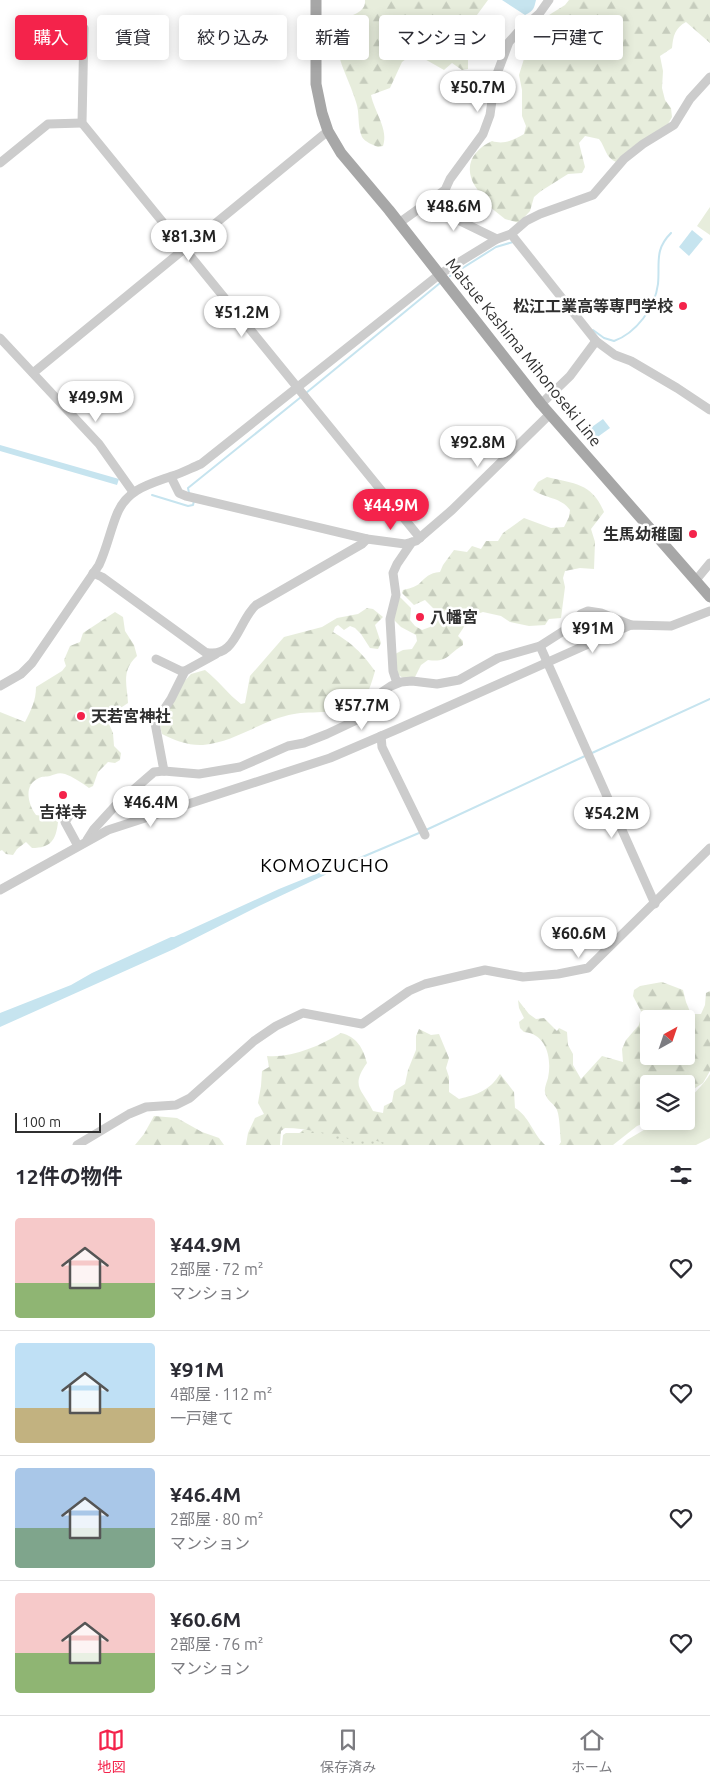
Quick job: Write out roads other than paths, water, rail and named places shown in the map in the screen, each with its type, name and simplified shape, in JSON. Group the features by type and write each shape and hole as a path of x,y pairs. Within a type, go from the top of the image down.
{"main road":[{"name":"Matsue Kashima Mihonoseki Line","path":"316,0 316,84 328,131 341,153 440,274 541,404 710,597"}],"street":[{"path":"399,223 440,195 483,134 487,126 495,79 509,42 539,14 549,0"},
{"path":"83,60 82,123 297,387 416,540"},
{"path":"0,686 21,674 32,663 93,573 106,550 117,513 124,500 133,492 142,486 171,477 201,464 440,274 496,239 511,234 540,214 593,195 624,159 674,125 690,99 710,77"},
{"path":"0,163 48,124 82,123"},
{"path":"33,373 328,131"},
{"path":"440,195 460,221 496,239"},
{"path":"511,234 596,341 615,355 631,361 710,410"},
{"path":"0,338 99,444 133,492"},
{"path":"541,404 570,376 596,341"},
{"path":"397,684 393,671 390,619 396,595 393,572 397,564 416,540 452,510 550,414"},
{"path":"171,477 178,492 186,496 367,539 405,544 416,540"},
{"path":"164,771 155,724 171,699 185,671 224,651 230,645 244,619 256,605 354,549 367,539"},
{"path":"696,580 710,563"},
{"path":"93,573 102,577 205,652 216,654"},
{"path":"86,841 94,829 116,805 154,772 199,774 240,767 280,749 304,743 327,734 369,714 382,692 391,686 412,681 437,684 452,682 498,658 540,646 565,630 581,614 588,611 601,613 631,625 671,626 710,611"},
{"path":"0,890 108,830 330,758 631,625"},
{"path":"540,646 654,904"},
{"path":"156,659 181,671 185,671"},
{"path":"381,736 382,747 425,835"},
{"path":"67,811 69,816 65,822 78,846"},
{"path":"77,1145 129,1114 146,1107 183,1103 197,1093 240,1052 259,1037 276,1026 303,1013 362,1024 409,991 425,984 485,970 523,978 584,970 593,964 710,848"}],"water":[{"path":"502,0 536,0 533,9 525,15"},
{"path":"692,230 703,239 689,256 679,247"},
{"path":"603,419 610,428 592,441 585,432"},
{"path":"0,445 119,479 117,485 0,451"},
{"path":"326,870 329,872 325,875 174,949 0,1027 0,1013 71,985 92,973 171,937"}],"waterway":[{"path":"593,330 604,338 614,341 637,326 653,302 658,284 660,251 671,233"},
{"path":"450,276 496,247 513,242"},
{"path":"306,393 440,283"},
{"path":"189,493 188,488 301,397"},
{"path":"152,495 188,506 193,505 194,501"},
{"path":"592,753 710,699"},
{"path":"426,830 585,756"},
{"path":"327,872 419,833"}],"place":[{"name":"松江工業高等専門学校","path":"683,306"},
{"name":"生馬幼稚園","path":"693,534"},
{"name":"八幡宮","path":"420,617"},
{"name":"天若宮神社","path":"81,716"},
{"name":"吉祥寺","path":"63,795"}],"district":[{"name":"KOMOZUCHO","path":"325,865"}]}
